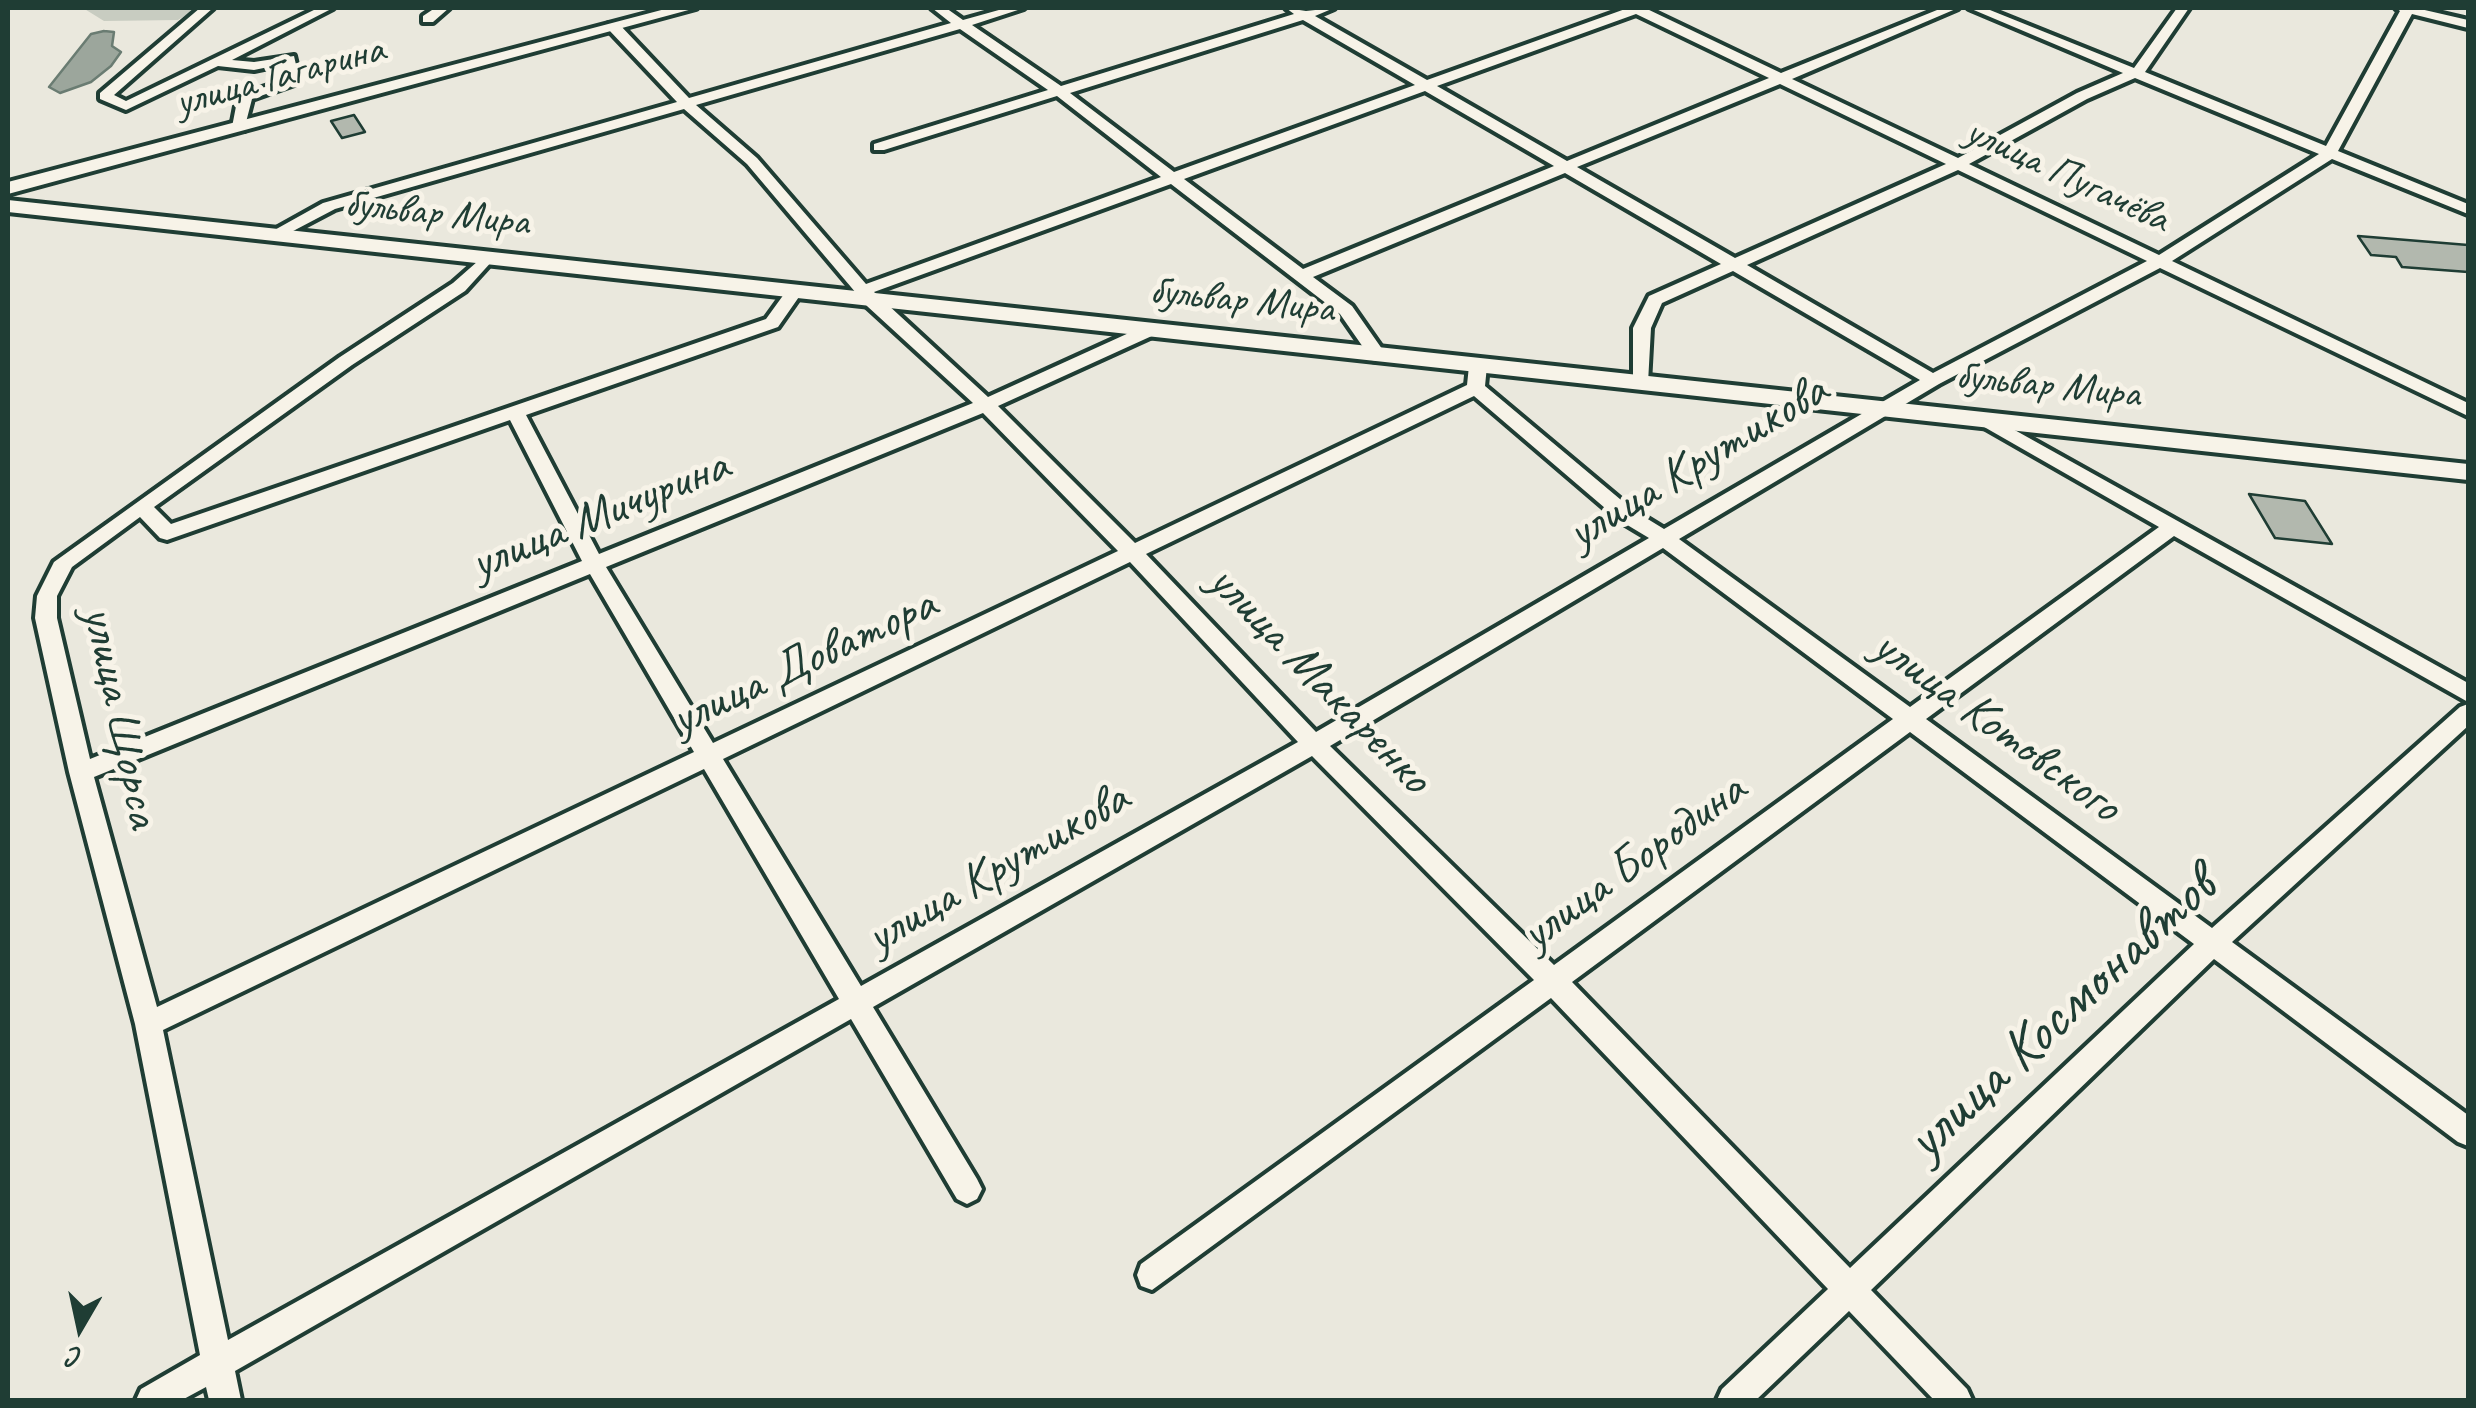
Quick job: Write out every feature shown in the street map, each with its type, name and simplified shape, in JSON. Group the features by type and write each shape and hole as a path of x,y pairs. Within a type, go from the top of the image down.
{"main road":[{"name":"улица Гагарина","path":"8,188 686,8"},
{"name":"бульвар Мира","path":"8,206 793,294 869,296 1148,332 1378,356 1477,377 1639,383 2468,472"}],"street":[{"path":"207,8 105,96 126,106 328,8"},
{"path":"428,19 443,8"},
{"path":"938,8 1060,92 1346,310 1378,356"},
{"path":"270,237 329,206 689,106 1018,8"},
{"path":"879,147 1060,92 1299,11 1328,8"},
{"path":"869,296 1171,178 1636,8"},
{"name":"улица Пугачёва","path":"1636,8 2468,410"},
{"path":"1300,276 1952,8"},
{"path":"1976,8 2468,209"},
{"path":"1639,383 1642,328 1655,300 1958,164 2082,96 2139,72 2183,8"},
{"path":"1299,11 1731,266 1934,380 2162,260 2329,154 2405,8 2468,24"},
{"name":"улица Макаренко","path":"614,27 689,106 752,160 869,296 986,405 1135,555 1314,744 1552,979 1956,1400"},
{"path":"214,62 254,66 288,59 294,82 246,96 239,127"},
{"name":"улица Щорса","path":"226,1400 148,1024 81,772 46,618 47,596 64,562 346,361 459,288 486,260"},
{"path":"142,507 167,533 772,323 793,294"},
{"name":"улица Мичурина","path":"81,772 986,405 1148,332"},
{"name":"улица Котовского","path":"1477,377 1626,515 1664,538 2468,1132"},
{"name":"улица Доватора","path":"148,1024 708,754 1135,555 1477,377"},
{"name":"улица Крутикова","path":"152,1400 1314,744 1934,380"},
{"path":"516,412 594,564 967,1189"},
{"path":"1986,420 2468,693"},
{"name":"улица Бородина","path":"1152,1275 1908,717 2171,528"},
{"name":"улица Космонавтов","path":"1733,1400 1846,1288 2214,943 2468,713"}],"shaded area":[{"path":"83,8 197,8 178,20 104,21"},
{"path":"114,32 112,46 121,52 111,66 91,82 60,93 49,87 91,34"}],"building":[{"path":"354,115 365,132 342,138 331,121"},
{"path":"2358,236 2468,245 2468,272 2402,267 2396,257 2371,255"},
{"path":"2249,494 2305,501 2332,544 2275,538"}]}
